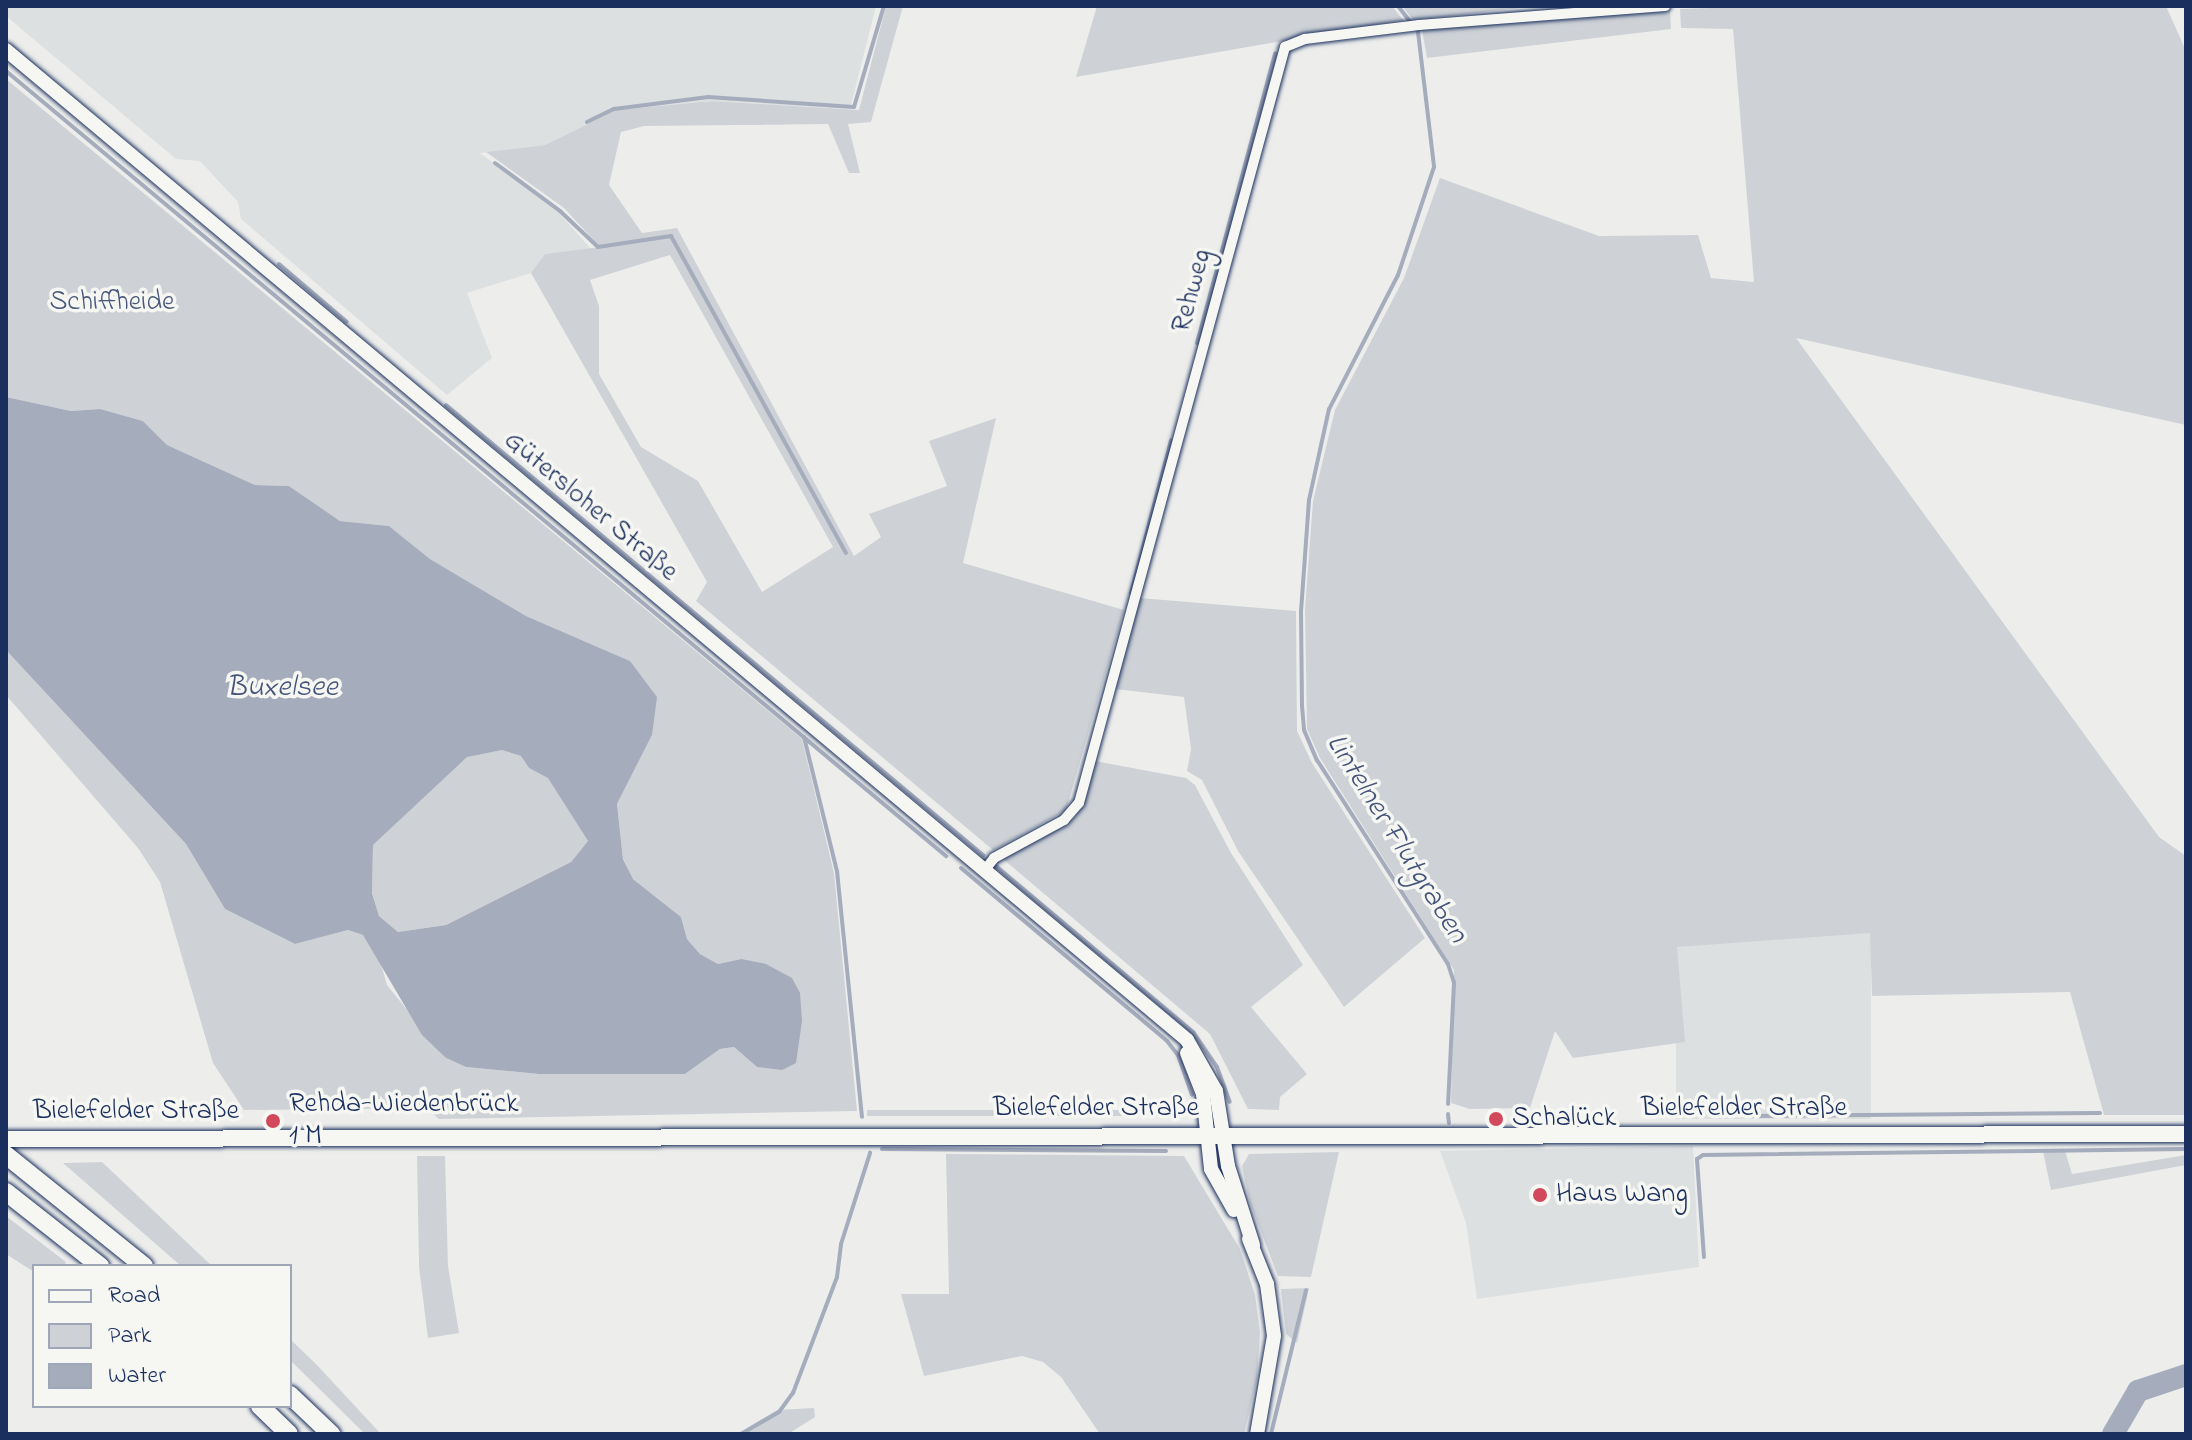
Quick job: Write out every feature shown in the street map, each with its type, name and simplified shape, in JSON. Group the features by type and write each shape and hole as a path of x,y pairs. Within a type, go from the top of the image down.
{"highway":[{"path":"6,1155 142,1264"},
{"path":"6,1192 97,1264"},
{"path":"292,1397 331,1434"},
{"path":"262,1408 289,1434"}],"main road":[{"name":"Gütersloher Straße","path":"6,50 1187,1040 1205,1065 1225,1135 1228,1166 1253,1245"},
{"name":"Gütersloher Straße","path":"1141,1002 1182,1044 1196,1070 1211,1169 1253,1245"},
{"name":"Bielefelder Straße","path":"6,1139 2186,1134"},
{"path":"1253,1245 1267,1284 1274,1336 1257,1434"}],"street":[{"name":"Rehweg","path":"984,871 994,858 1064,820 1079,803 1285,47 1305,39 1419,25 1665,6"}],"shaded area":[{"path":"6,6 876,6 850,109 712,101 616,110 545,145 480,153 559,213 592,250 545,254 531,273 467,293 492,358 447,395 241,219 238,202 200,161 176,159 6,16"},
{"path":"1676,933 1871,933 1871,1119 1676,1119"},
{"path":"1693,1146 1699,1267 1477,1299 1466,1223 1440,1151"}],"green space":[{"path":"886,6 903,6 871,122 848,124 860,173 849,173 828,124 644,126 621,132 609,185 642,233 677,228 854,556 881,537 869,514 947,486 929,441 996,418 963,563 1124,610 1066,810 993,850 696,601 707,582 531,273 545,254 600,247 564,208 486,152 545,145 616,110 712,101 859,110","holes":["670,255 833,547 762,592 698,481 641,447 599,374 599,306 590,280"]},
{"path":"1097,6 1392,6 1403,20 1076,77"},
{"path":"1402,6 1537,6 1413,20"},
{"path":"1772,6 2166,6 2186,51 2186,425 1796,338 2159,837 2186,856 2186,1115 2104,1115 2070,992 1872,996 1870,933 1677,947 1685,1042 1573,1058 1555,1031 1530,1108 1470,1109 1451,1103 1454,970 1320,758 1307,729 1305,609 1313,501 1335,410 1404,278 1440,178 1599,236 1698,235 1711,278 1754,282 1733,29 1681,28 1680,9"},
{"path":"1670,10 1671,29 1427,58 1422,30"},
{"name":"Schiffheide","path":"6,79 802,739 834,873 857,1111 439,1119 426,1108 244,1110 213,1063 160,882 138,848 6,695 6,650 186,844 225,909 295,944 348,930 363,935 378,954 387,985 446,1058 466,1067 539,1074 685,1074 720,1049 734,1047 757,1067 741,959 718,964 700,954 687,939 681,917 632,878 623,858 617,804 652,735 630,661 526,616 430,559 389,526 340,521 289,486 255,485 167,445 143,421 100,409 71,411 6,397"},
{"path":"1140,598 1296,611 1297,731 1312,763 1425,938 1344,1007 1238,851 1202,780 1187,771 1191,749 1184,697 1115,689"},
{"path":"502,750 521,756 529,768 548,777 588,841 571,862 446,925 398,932 379,916 372,892 373,845 467,756"},
{"path":"1095,761 1186,778 1195,785 1231,853 1303,965 1251,1007 1307,1074 1280,1097 1279,1110 1248,1109 1210,1034 1003,859 1075,817"},
{"path":"867,1110 1169,1110 1169,1116 867,1116"},
{"path":"2043,1151 2065,1151 2072,1174 2186,1155 2186,1165 2051,1190"},
{"path":"1339,1152 1311,1277 1278,1276 1250,1203 1242,1166 1249,1154"},
{"path":"946,1154 1184,1156 1240,1249 1255,1295 1260,1333 1257,1379 1244,1434 1100,1434 1061,1377 1043,1362 1022,1356 924,1376 901,1294 949,1294"},
{"path":"417,1156 445,1156 448,1266 459,1333 428,1338 419,1267"},
{"path":"102,1162 210,1264 179,1264 63,1163"},
{"path":"6,1216 66,1262 32,1264 32,1271 6,1254"},
{"path":"1309,1288 1297,1343 1286,1334 1281,1289"},
{"path":"292,1341 381,1434 365,1434 292,1362"},
{"path":"814,1408 815,1417 788,1434 737,1434 777,1410"}],"water":[{"name":"Buxelsee","path":"6,397 71,411 100,409 143,421 167,445 255,485 289,486 340,521 389,526 430,559 526,616 630,661 657,697 652,735 617,804 623,859 633,879 681,917 687,939 700,954 718,964 741,959 766,964 792,978 800,993 802,1021 796,1063 782,1070 757,1067 734,1047 720,1049 685,1074 539,1074 466,1067 446,1058 422,1035 363,935 348,930 295,944 225,909 186,844 6,650","holes":["502,750 521,756 529,768 548,778 588,841 571,862 446,925 398,932 379,916 372,893 373,845 467,757"]}],"waterway":[{"path":"587,122 614,109 708,97 854,107 884,6"},
{"name":"Lintelner Flutgraben","path":"1398,6 1418,32 1434,167 1398,275 1329,409 1309,500 1301,611 1302,706 1304,730 1317,760 1448,964 1454,983 1448,1104"},
{"path":"1197,343 1275,53"},
{"path":"6,71 946,856"},
{"path":"495,163 560,211 598,247 671,236 846,553"},
{"path":"279,264 347,322"},
{"path":"446,405 983,855"},
{"path":"1131,593 1171,440"},
{"path":"804,737 837,871 862,1117"},
{"path":"996,866 1193,1032 1217,1067 1230,1102"},
{"path":"961,868 1167,1041 1178,1055 1192,1095"},
{"path":"1751,1116 2100,1113"},
{"name":"Lintelner Flutgraben","path":"1448,1114 1449,1123"},
{"path":"882,1149 1166,1151"},
{"path":"1704,1257 1697,1159 1703,1155 2186,1149"},
{"path":"741,1434 779,1412 793,1393 837,1277 841,1244 870,1153"},
{"path":"1271,1434 1306,1290"},
{"path":"2113,1434 2138,1391 2186,1375"}],"place":[{"name":"Schalück","path":"1496,1119"},
{"name":"Rehda-Wiedenbrück 1 M","path":"273,1121"},
{"name":"Haus Wang","path":"1540,1195"}]}
